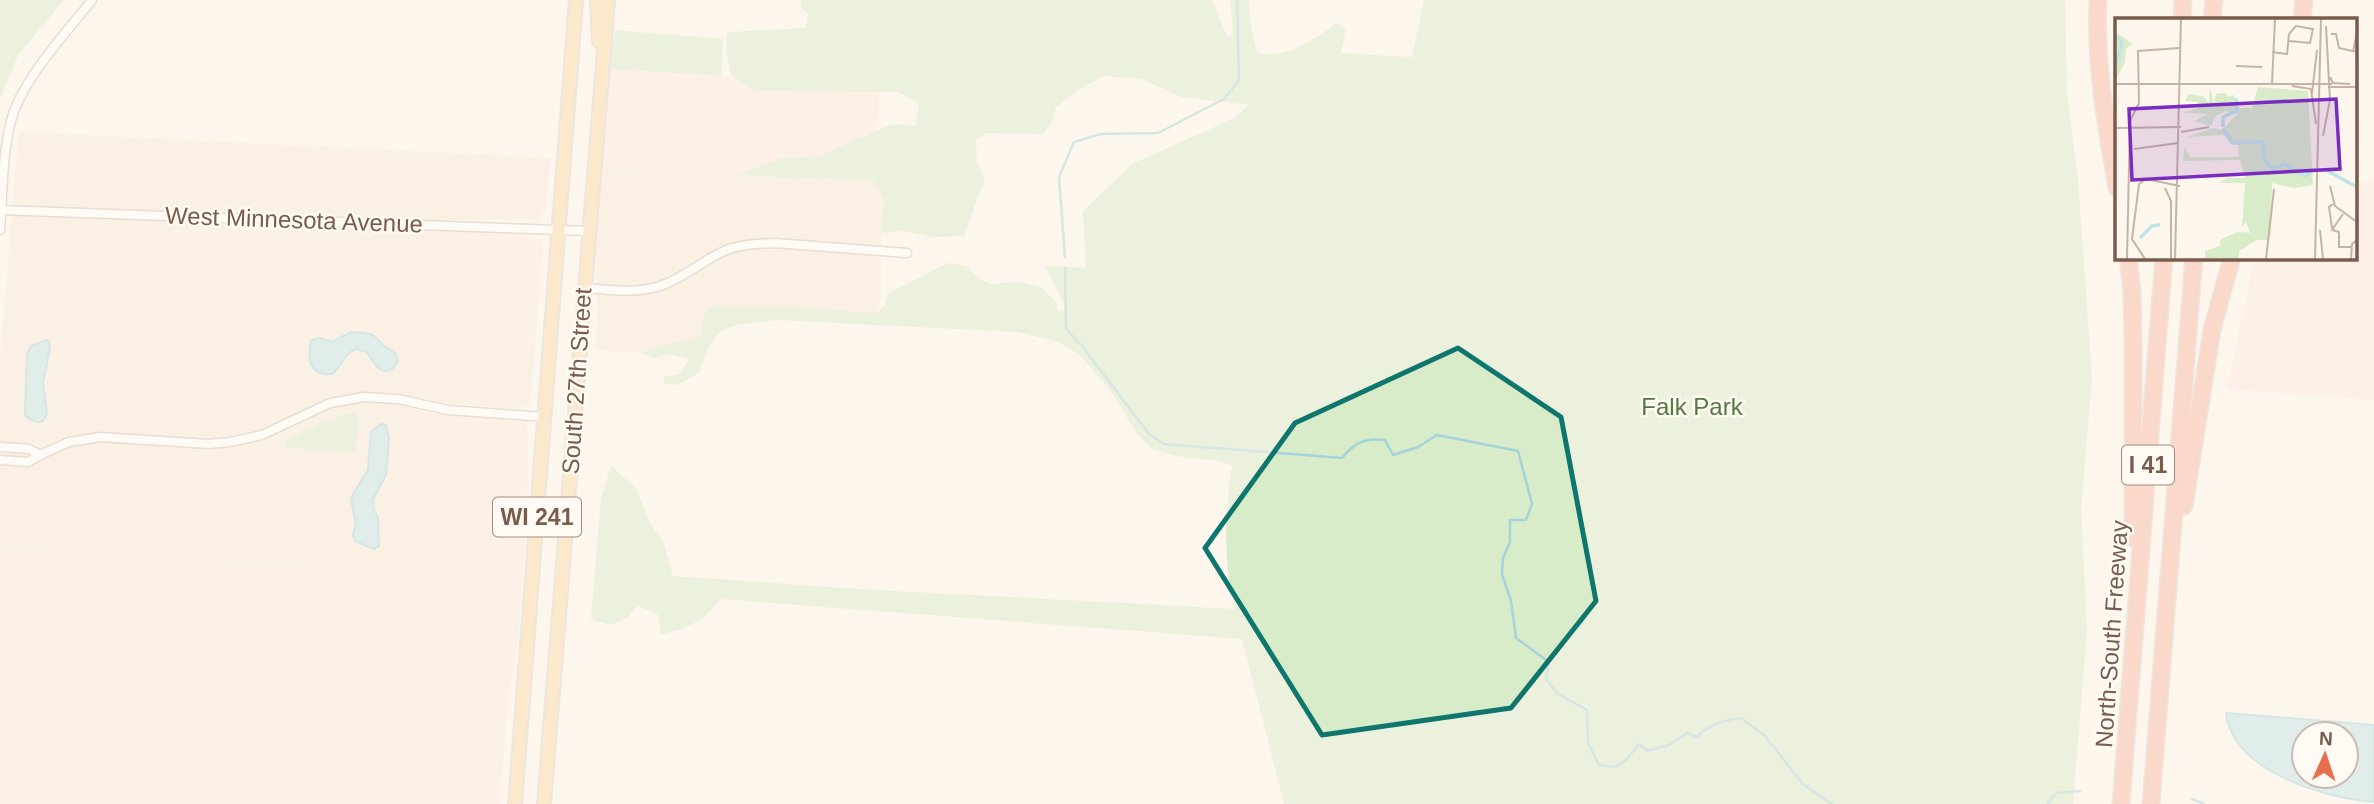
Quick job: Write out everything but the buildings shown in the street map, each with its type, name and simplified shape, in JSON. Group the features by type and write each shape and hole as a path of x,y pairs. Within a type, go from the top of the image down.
{"highway":[{"path":"2098,0 2100,80 2115,175"},
{"path":"2182,18 2183,0"},
{"path":"2213,18 2214,0"},
{"path":"2302,18 2304,0"},
{"path":"2128,259 2133,344 2132,673"},
{"name":"North-South Freeway","path":"2121,804 2164,259"},
{"name":"North-South Freeway","path":"2151,804 2194,259"},
{"path":"2164,637 2205,366 2214,320 2231,259"}],"main road":[{"name":"South 27th Street","path":"515,804 576,0"},
{"path":"597,0 602,62"},
{"name":"South 27th Street","path":"544,804 608,0"}],"street":[{"path":"0,230 8,133 14,111 26,86 92,0"},
{"name":"West Minnesota Avenue","path":"1,210 588,231"},
{"path":"584,288 629,291 659,286 680,277 721,252 755,244 775,243 907,253"},
{"path":"0,460 28,462 69,442 100,437 209,444 230,442 262,435 330,403 364,397 398,399 448,410 545,417"},
{"path":"0,447 29,449 40,455"}],"highlighted area":[{"path":"1458,348 1561,417 1596,601 1511,708 1322,735 1205,548 1295,423"}],"shaded area":[{"path":"610,69 880,86 874,181 602,166"},
{"path":"19,132 550,158 546,210 538,219 449,220 443,316 469,351 534,355 531,400 528,405 519,409 413,398 399,578 0,553 0,361"},
{"path":"602,166 874,181 884,199 881,299 876,313 704,315 701,337 695,340 641,353 595,350 598,307 595,256"},
{"path":"2374,177 2374,400 2227,389 2255,259 2356,259 2356,186"},
{"path":"449,231 513,233 540,240 543,247 534,355 469,351 443,316"},
{"path":"412,409 436,414 519,421 525,424 528,432 527,517 518,641 508,697 500,804 0,804 0,553 399,578"}],"green space":[{"path":"0,0 64,0 18,55 0,99"},
{"name":"Falk Park","path":"801,0 1212,0 1228,38 1233,34 1230,0 1249,0 1257,52 1276,54 1298,47 1336,23 1346,29 1341,53 1412,57 1424,0 2065,0 2067,94 2078,179 2092,378 2081,509 2087,631 2073,804 1284,804 1242,639 721,599 695,623 661,634 658,615 637,605 629,617 610,625 591,619 601,498 611,466 635,487 650,523 663,541 673,576 1234,609 1226,538 1232,466 1219,461 1181,457 1153,450 1137,434 1112,393 1081,356 1060,343 1018,332 777,320 747,323 726,329 718,335 705,355 700,372 677,385 664,384 664,377 678,374 690,359 670,354 656,358 641,353 700,337 704,315 709,307 798,307 876,313 885,305 887,294 948,263 966,266 989,284 1021,282 1041,287 1057,303 1058,311 1067,310 1045,266 1086,268 1083,211 1132,164 1232,119 1249,105 1181,97 1142,79 1104,76 1078,90 1056,107 1052,123 1043,134 986,133 976,140 977,162 985,182 964,236 934,237 904,231 881,233 884,199 873,181 736,175 782,158 819,156 892,124 915,126 919,104 899,92 756,91 731,75 726,51 727,32 806,28 808,14 801,8"},
{"path":"614,30 723,39 721,76 610,69"},
{"path":"355,412 359,416 356,449 352,453 287,447 285,441 320,423"}],"water":[{"path":"351,332 374,336 395,353 398,362 389,371 384,371 376,366 367,352 356,349 348,354 332,374 324,374 314,369 309,354 311,340 320,338 332,342"},
{"path":"46,340 50,347 43,383 47,414 42,422 37,422 25,415 27,354 31,346"},
{"path":"381,424 386,425 389,438 386,475 373,499 378,517 379,546 374,549 355,541 353,534 356,525 351,498 368,470 371,432"},
{"path":"2226,713 2312,720 2290,720 2290,781 2263,766 2245,751 2232,734"},
{"path":"2360,724 2374,725 2374,802 2314,790 2360,790"}],"waterway":[{"path":"1065,257 1059,177 1074,142 1101,134 1158,133 1224,99 1239,80 1237,0"},
{"path":"1065,268 1066,329 1149,434 1164,444 1342,458 1351,448 1366,441 1385,440 1393,455 1418,447 1437,435 1518,451 1532,504 1526,520 1510,520 1510,542 1503,558 1502,574 1511,601 1516,638 1549,662 1546,679 1557,693 1587,710 1588,743 1599,765 1616,767 1627,759 1639,744 1647,751 1669,745 1687,733 1697,737 1717,723 1741,718 1764,735 1803,784 1832,804"},
{"path":"2047,804 2057,793 2080,791"},
{"path":"2192,799 2204,804"}]}
